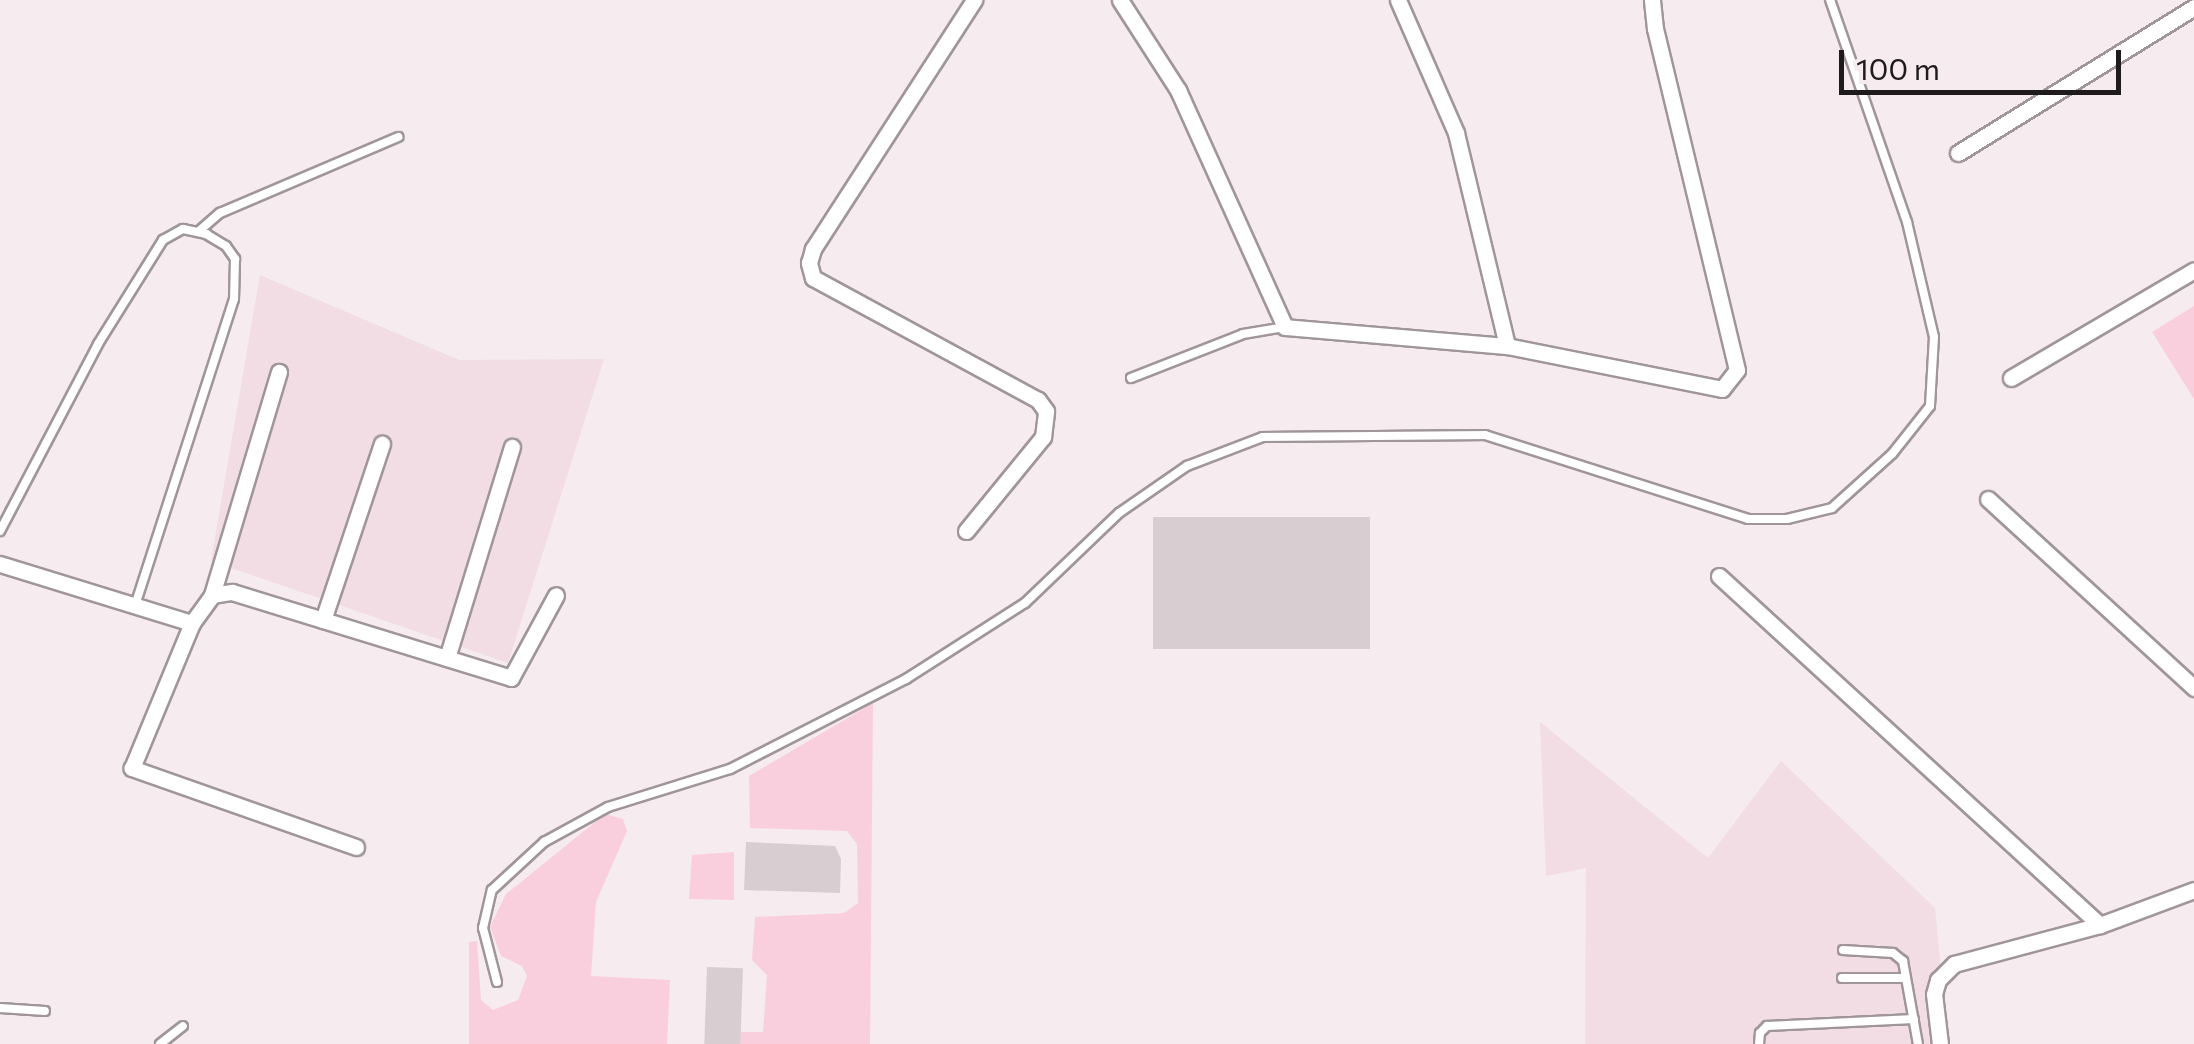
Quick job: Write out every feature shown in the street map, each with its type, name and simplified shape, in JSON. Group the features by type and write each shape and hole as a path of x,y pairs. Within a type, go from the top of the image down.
{"street":[{"path":"966,531 1044,437 1046,411 1038,400 813,278 809,262 824,232 974,0"},
{"path":"1120,0 1178,90 1285,327 1507,346 1722,389 1737,370 1655,28 1652,0"},
{"path":"1398,0 1456,133 1507,346"},
{"path":"1958,154 2194,7"},
{"path":"2011,378 2194,270"},
{"path":"279,372 212,594 192,623 132,768 356,846"},
{"path":"323,620 382,444"},
{"path":"446,658 512,447"},
{"path":"1988,499 2194,688"},
{"path":"0,564 192,623"},
{"path":"1719,576 2100,926"},
{"path":"212,594 232,592 511,678 556,595"},
{"path":"1940,1044 1934,994 1938,980 1954,964 2100,926 2194,890"}],"lane":[{"path":"497,982 483,928 492,890 544,842 608,807 730,769 906,679 1024,602 1119,513 1187,466 1263,437 1485,435 1748,519 1787,519 1832,508 1892,454 1930,406 1934,337 1907,222 1830,0"},
{"path":"199,231 220,212 398,137"},
{"path":"0,531 98,344 163,240 183,229 199,231 231,251 238,272 234,299 135,606"},
{"path":"1132,378 1242,334 1285,327"},
{"path":"1843,950 1893,953 1903,961 1918,1044"},
{"path":"1842,978 1906,978"},
{"path":"0,1008 46,1011"},
{"path":"1759,1044 1760,1033 1768,1026 1914,1020"},
{"path":"160,1044 184,1026"}],"shaded area":[{"path":"260,275 459,360 604,359 508,663 211,561"},
{"path":"2194,306 2194,399 2152,332"},
{"path":"873,703 870,1044 739,1044 740,1032 763,1032 767,975 752,960 755,917 844,913 858,903 857,844 847,831 750,828 749,776"},
{"path":"1540,722 1708,858 1781,761 1935,908 1948,1044 1585,1044 1586,868 1546,876"},
{"path":"605,814 623,819 627,831 596,902 591,976 670,980 667,1044 469,1044 469,942 477,941 481,1000 493,1010 518,1000 527,976 522,966 501,956 490,927 506,894"},
{"path":"734,852 734,900 689,899 692,855"}],"building":[{"path":"1153,517 1370,517 1370,649 1153,649"},
{"path":"746,842 835,846 841,859 840,893 744,890"},
{"path":"707,967 743,968 740,1044 704,1044"}]}
